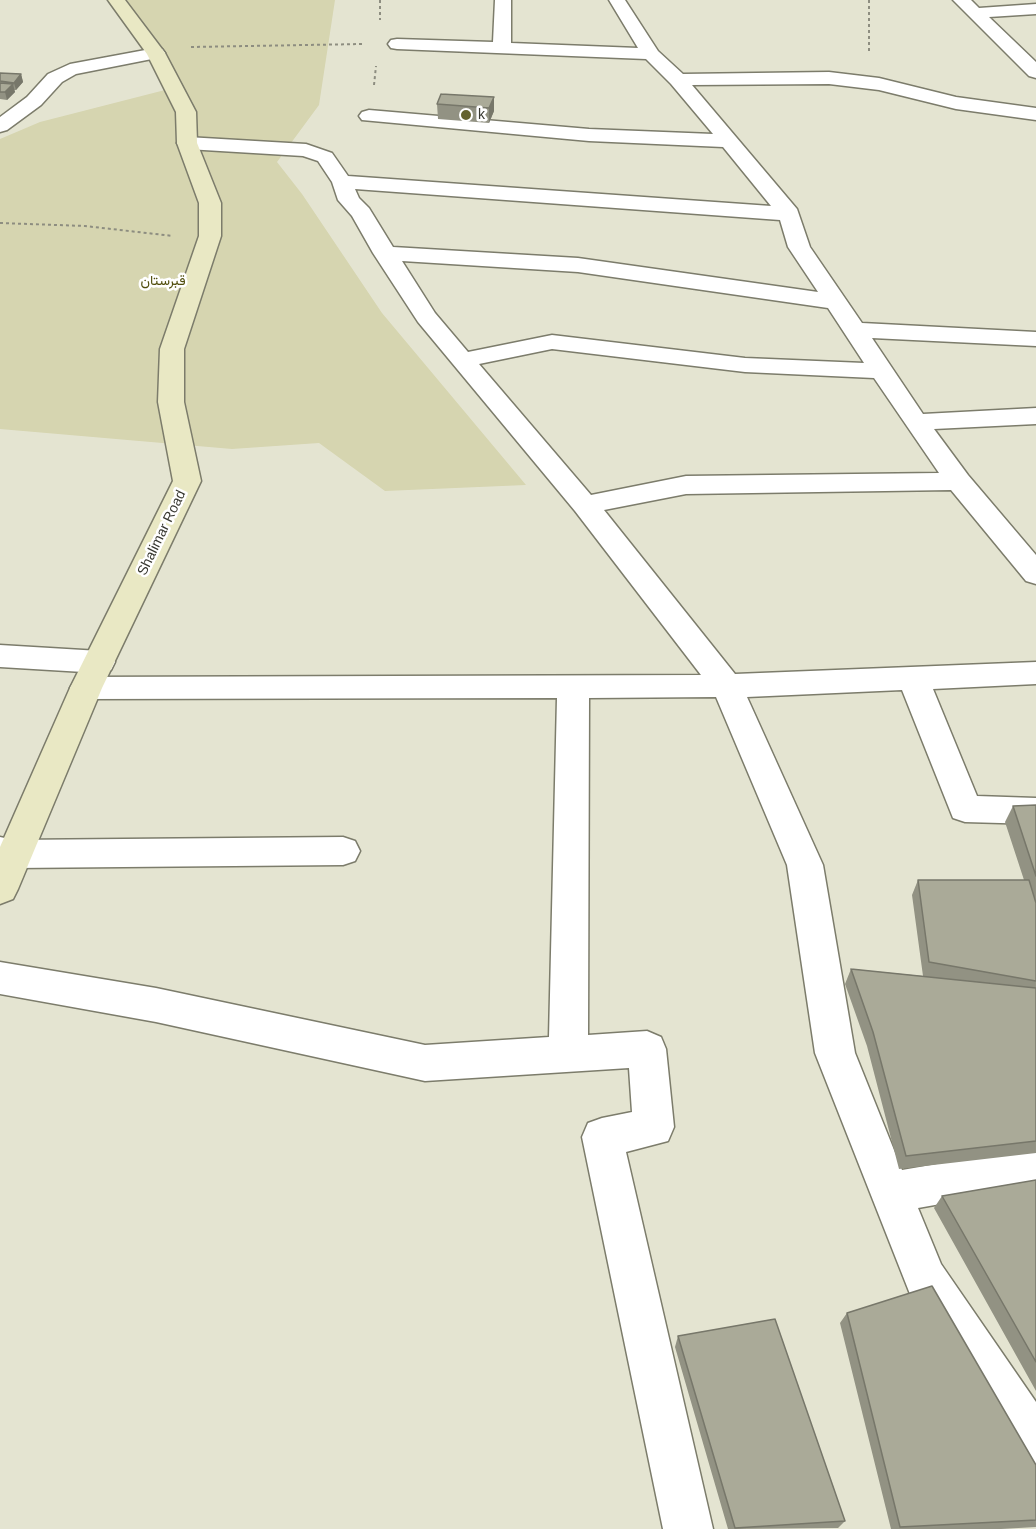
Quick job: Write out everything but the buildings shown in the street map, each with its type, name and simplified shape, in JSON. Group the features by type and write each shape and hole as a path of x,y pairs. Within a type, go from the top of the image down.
{"street":[{"name":"Shalimar Road","path":"0,890 7,852 188,481 171,402 172,349 208,241 210,203 188,143 186,112 156,53 116,0"},
{"path":"502,48 503,0"},
{"path":"617,0 651,54 678,80 789,214 798,247 916,422 958,481 1036,574"},
{"path":"961,0 1036,72"},
{"path":"975,13 1036,9"},
{"path":"397,44 651,54"},
{"path":"0,126 34,101 55,78 70,70 156,53"},
{"path":"678,80 829,78 869,83 956,103 1036,114"},
{"path":"369,116 589,135 729,141"},
{"path":"188,143 315,152 325,157 342,182 349,200 361,213 426,317 585,505 727,686 805,865 835,1053 925,1279 1036,1443"},
{"path":"342,182 789,214"},
{"path":"384,253 578,265 836,302"},
{"path":"854,330 1036,339"},
{"path":"463,360 552,342 745,365 882,371"},
{"path":"916,422 1036,416"},
{"path":"585,505 686,485 958,481"},
{"path":"0,656 93,675 573,688 727,686 1036,673"},
{"path":"913,678 965,809 1036,811"},
{"path":"568,1054 573,688"},
{"path":"7,852 344,851"},
{"path":"0,978 156,1005 425,1063 647,1048 654,1128 602,1137 688,1529"},
{"path":"890,1193 1036,1167"}],"path":[{"path":"869,0 869,83"},
{"path":"156,53 208,45 397,44"},
{"path":"0,223 85,226 208,241"}],"green space":[{"name":"قبرستان","path":"114,0 335,0 319,105 277,162 302,194 382,313 526,485 385,491 319,443 232,449 0,429 0,139 40,122 165,90 125,14"}],"place":[{"name":"k","path":"466,115"}]}
